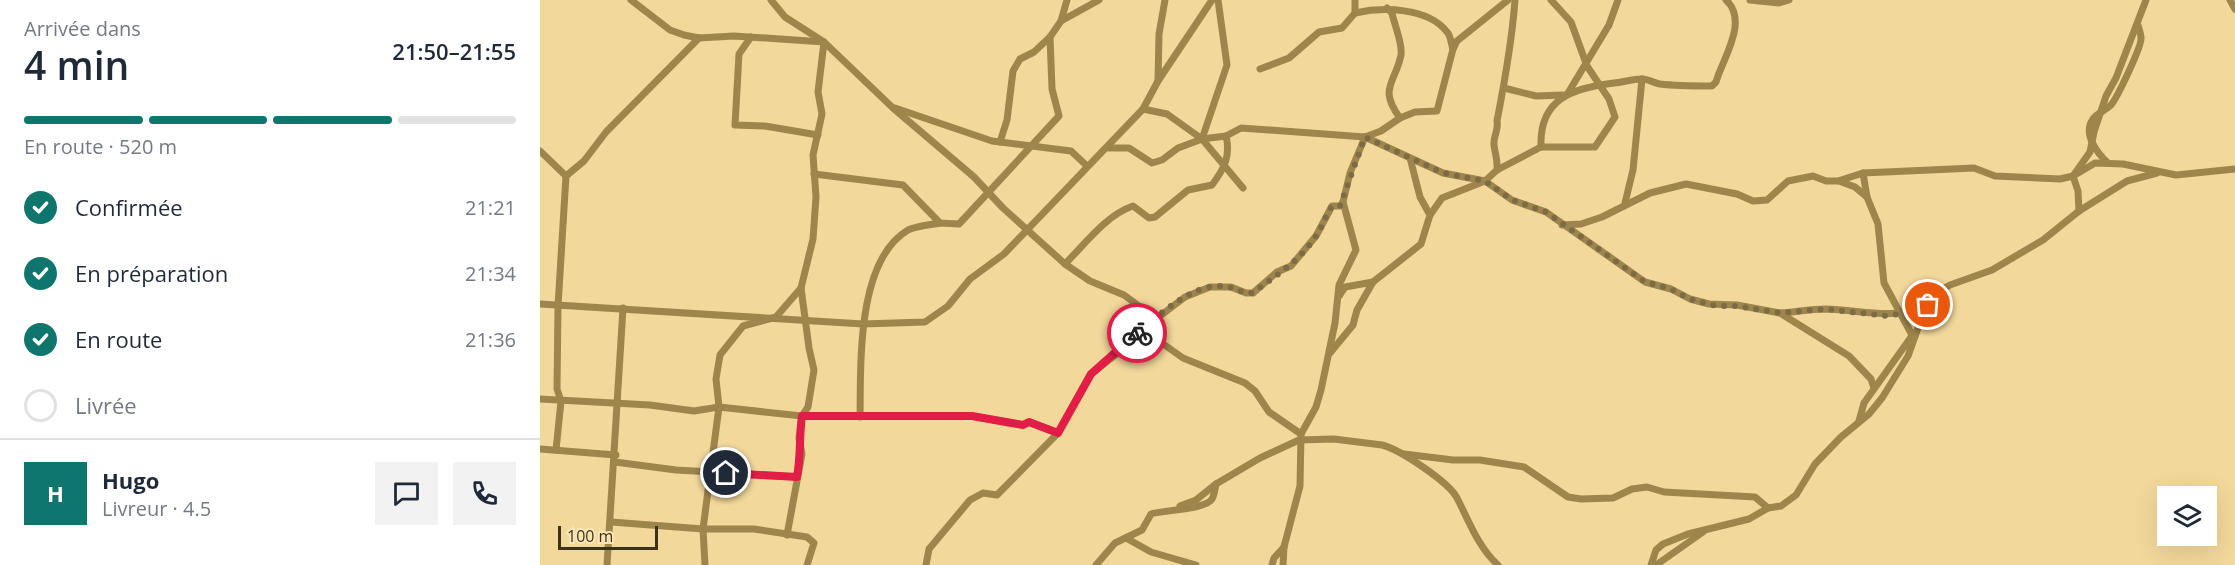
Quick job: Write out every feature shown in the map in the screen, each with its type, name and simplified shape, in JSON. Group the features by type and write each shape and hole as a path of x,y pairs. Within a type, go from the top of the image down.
{"street":[{"path":"631,0 669,30 699,38 751,37 824,42"},
{"path":"771,0 785,17 824,42 1065,264 1090,281 1124,295 1155,318"},
{"path":"1000,141 1007,120 1013,71 1020,59 1034,52 1050,37 1061,21 1067,0"},
{"path":"1061,21 1099,0"},
{"path":"1158,81 1159,34 1165,0"},
{"path":"540,304 804,318 863,324 925,322 948,306 970,279 1004,254 1087,166 1109,148 1143,110 1158,81 1212,0"},
{"path":"1202,139 1227,65 1218,0"},
{"path":"1355,0 1355,13"},
{"path":"926,565 930,549 970,500 983,493 997,495 1058,433 1091,374 1155,318 1185,297 1210,287 1231,287 1246,293 1253,293 1277,272 1291,266 1316,236 1332,206 1340,206 1343,201 1350,173 1365,137 1382,131 1400,118 1415,112 1437,111 1457,41 1508,0"},
{"path":"1497,170 1498,155 1494,144 1511,49 1515,0"},
{"path":"1329,355 1353,325 1357,310 1373,282 1421,244 1430,215 1442,198 1485,181 1497,170 1541,147 1595,147 1615,117 1609,99 1587,66 1571,22 1551,0"},
{"path":"1541,147 1540,131 1544,118 1587,66 1600,37 1609,25 1618,0"},
{"path":"1504,88 1536,96 1566,94 1599,84 1642,79 1661,84 1712,86 1716,82 1733,36 1736,20 1733,6 1726,0"},
{"path":"1750,0 1779,3 1789,0"},
{"path":"2073,176 2090,152 2100,113 2138,25 2146,0"},
{"path":"2230,0 2235,9"},
{"path":"1387,8 1392,13 1402,54 1390,80 1390,104 1400,118"},
{"path":"1260,69 1289,58 1319,32 1342,28 1355,13 1387,8 1412,12 1439,24 1449,33 1453,49"},
{"path":"2100,113 2110,106 2120,92 2126,72 2138,53 2142,39 2138,25"},
{"path":"751,37 739,54 735,125 765,126 818,135"},
{"path":"860,417 863,324 879,262 909,230 940,223 959,225 1035,145 1059,116 1052,89 1050,37"},
{"path":"556,450 561,401 557,389 558,306 566,176 584,161 606,132 699,38"},
{"path":"787,535 802,454 799,438 802,416 808,407 814,370 801,288 813,239 816,197 813,156 822,114 818,92 824,42"},
{"path":"1625,203 1634,170 1642,79"},
{"path":"893,108 1000,141 1071,151 1087,166"},
{"path":"1143,110 1167,114 1202,139 1243,188"},
{"path":"1109,148 1128,148 1152,163 1162,160 1178,148 1202,139 1226,136 1241,128 1365,137 1443,173 1485,181 1512,200 1546,212 1645,282 1671,289 1690,299 1709,304 1780,313 1825,309 1887,316 1928,305"},
{"path":"1065,264 1104,226 1127,208 1133,206 1149,218 1155,217 1188,190 1212,185 1225,166 1229,147 1226,136"},
{"path":"2092,143 2098,154 2108,164"},
{"path":"540,152 566,176"},
{"path":"1410,158 1420,197 1430,215"},
{"path":"1563,225 1581,224 1602,217 1625,203 1650,193 1686,184 1737,194 1753,201 1767,200 1788,181 1813,176 1826,181 1838,181 1863,173 1974,168 1995,176 2060,179 2073,176 2095,163 2185,175 2235,169"},
{"path":"1650,565 1656,550 1664,544 1709,528 1749,519 1768,508 1781,506 1796,495 1815,464 1869,414 1902,367 1914,333 1935,294 1950,285 1992,270 2043,240 2079,211 2127,181 2158,172"},
{"path":"1863,173 1867,198 1878,224 1884,283 1914,333"},
{"path":"814,174 903,185 940,223"},
{"path":"2073,176 2078,191 2079,211"},
{"path":"1838,181 1855,187 1867,198"},
{"path":"1283,565 1284,547 1300,486 1300,437 1316,407 1329,355 1339,285 1356,250 1343,201"},
{"path":"1339,296 1345,287 1373,282"},
{"path":"705,565 703,529 719,407 716,379 720,355 743,326 776,317 801,288"},
{"path":"607,565 623,308"},
{"path":"1780,313 1849,356 1871,379 1874,388"},
{"path":"1142,329 1183,358 1245,383 1269,411 1300,437"},
{"path":"1859,421 1864,403 1914,333"},
{"path":"540,399 694,411 719,407 802,416 972,416 1023,425 1029,422 1058,433"},
{"path":"1096,565 1116,543 1142,530 1151,514 1173,508 1202,507 1212,500 1216,484 1300,437 1382,445 1401,454 1437,478 1456,496 1481,546 1498,565"},
{"path":"540,449 711,472 797,477"},
{"path":"1401,454 1453,460 1480,460 1524,467 1568,496 1581,499 1613,498 1632,489 1647,487 1664,492 1755,497 1768,508"},
{"path":"611,522 703,529 754,529 812,539 814,543 807,565"},
{"path":"1656,565 1709,528"},
{"path":"1126,538 1151,552 1196,565"},
{"path":"1272,565 1274,558 1284,547"}],"way so far":[{"path":"1137,333 1185,297 1210,287 1220,286 1253,293 1277,272 1291,266 1316,236 1332,206 1340,206 1343,201 1350,173 1365,137 1443,173 1485,181 1512,200 1546,212 1599,252 1645,282 1671,289 1690,299 1716,306 1737,306 1780,313 1825,309 1887,316 1912,312 1928,305"}],"route":[{"path":"726,473 797,477 802,454 799,438 802,416 904,418 972,416 994,418 1023,425 1029,422 1040,424 1058,433 1091,374 1118,353 1137,333"}]}
